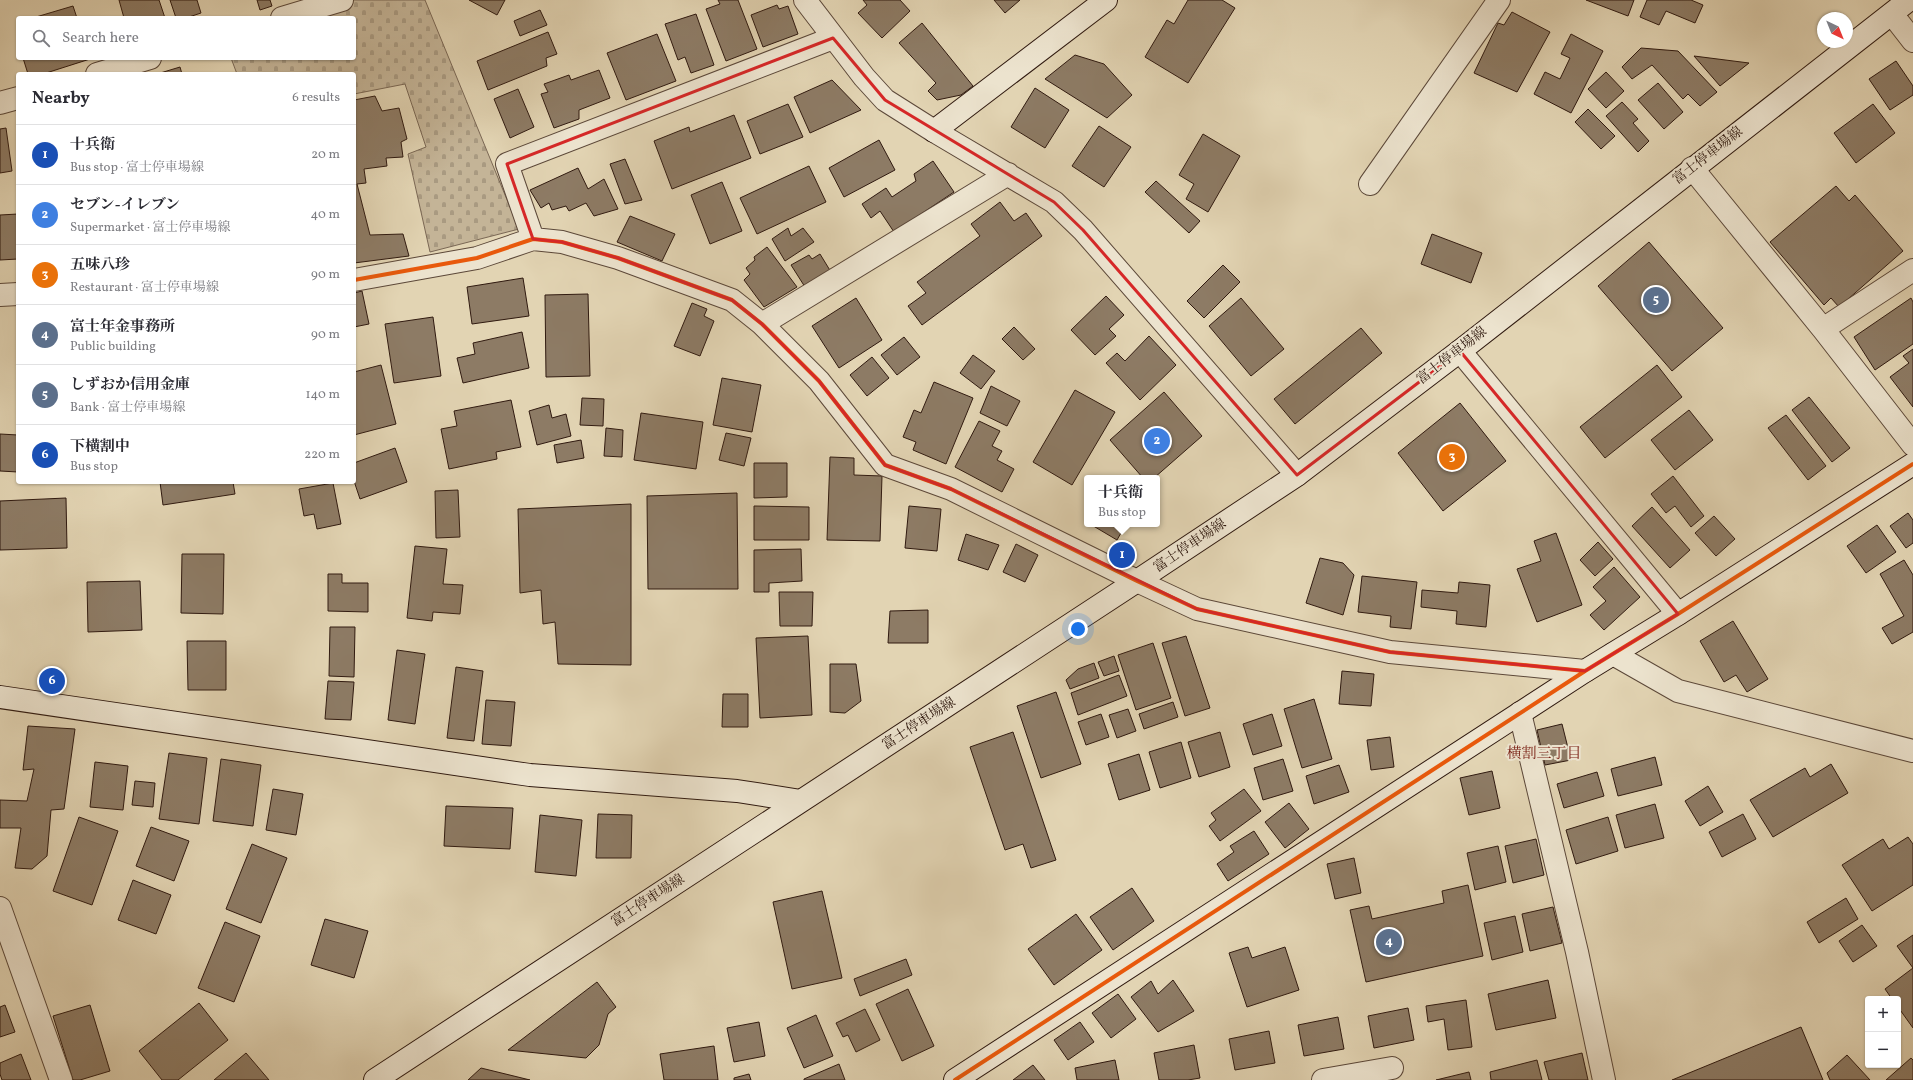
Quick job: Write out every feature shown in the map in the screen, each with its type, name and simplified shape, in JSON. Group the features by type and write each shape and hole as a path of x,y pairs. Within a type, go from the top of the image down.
{"street":[{"path":"289,16 342,0"},
{"path":"805,0 864,77 886,100 934,131 1054,202 1083,230 1297,474"},
{"path":"934,131 1106,0"},
{"path":"1370,184 1499,0"},
{"name":"富士停車場線","path":"375,1080 1137,581 1297,474 1460,351 1692,168 1886,7 1909,0"},
{"path":"1886,7 1913,41"},
{"path":"533,239 506,164 833,38"},
{"path":"104,72 143,60"},
{"path":"0,103 16,99"},
{"path":"1692,168 1823,329 1913,444"},
{"path":"762,324 1008,174"},
{"path":"356,280 477,258 533,239 562,242 618,258 732,300 762,324 819,381 885,465 951,490 1197,609 1390,652 1585,671"},
{"path":"1823,329 1913,270"},
{"path":"0,295 16,294"},
{"path":"1460,351 1678,614"},
{"path":"961,1078 1585,671 1678,614 1913,464"},
{"path":"1613,654 1678,691 1913,751"},
{"path":"0,697 530,775 737,792 801,801"},
{"path":"1520,713 1577,952 1604,1080"},
{"path":"0,908 61,1080"},
{"path":"1323,1080 1392,1068"}],"highlighted area":[{"path":"833,38 885,100 1054,202 1083,230 1297,475 1460,351 1678,614 1585,671 1390,652 1197,609 951,489 885,465 819,381 762,324 732,300 618,258 562,242 533,239 507,164"}],"green space":[{"path":"346,0 425,0 519,229 430,252 408,154 426,147 405,84 356,94 356,72 236,72 232,60 356,60 356,16 300,16"}],"building":[{"path":"119,0 159,0 164,16 123,16"},
{"path":"170,0 197,0 201,13 192,16 175,16"},
{"path":"257,0 270,0 272,6 260,10"},
{"path":"469,0 505,0 497,15"},
{"path":"718,0 738,0 757,49 726,61 706,9 720,4"},
{"path":"863,0 900,0 910,11 882,38 858,13 867,5"},
{"path":"994,0 1020,0 1005,13"},
{"path":"1188,0 1222,0 1235,8 1188,83 1145,57 1167,20 1174,24"},
{"path":"1586,0 1634,0 1628,16"},
{"path":"1647,0 1691,0 1703,5 1695,23 1666,11 1659,25 1640,17"},
{"path":"777,5 779,9 788,6 798,34 763,47 751,15"},
{"path":"73,6 76,16 39,16"},
{"path":"540,10 547,25 520,36 514,21"},
{"path":"1512,12 1550,32 1517,92 1474,73 1498,23 1504,25"},
{"path":"696,14 714,65 691,73 685,57 678,60 665,24"},
{"path":"922,23 973,86 961,95 937,100 928,91 936,83 899,43"},
{"path":"548,32 557,54 546,58 547,66 488,90 477,61"},
{"path":"657,34 676,81 626,100 607,53"},
{"path":"1571,34 1603,51 1571,113 1534,94 1545,72 1560,79 1570,58 1561,54"},
{"path":"1641,48 1678,51 1717,92 1700,106 1688,94 1683,99 1652,65 1632,79 1622,67"},
{"path":"1075,55 1104,64 1132,95 1107,118 1045,79"},
{"path":"1694,56 1749,63 1720,86"},
{"path":"24,60 87,60 49,72 27,72"},
{"path":"1896,61 1913,86 1913,95 1890,110 1869,79"},
{"path":"180,67 181,72 164,72"},
{"path":"599,70 610,98 579,110 579,119 554,128 541,94 548,92 544,84 569,75 571,80"},
{"path":"1606,72 1624,91 1606,108 1588,89"},
{"path":"832,80 861,110 810,133 794,97"},
{"path":"1658,83 1683,112 1664,129 1638,100"},
{"path":"1035,88 1069,110 1045,148 1011,127"},
{"path":"518,89 534,127 510,138 494,99"},
{"path":"375,96 382,111 399,108 407,139 401,142 403,157 386,158 387,166 364,169 366,183 357,184 370,235 403,234 409,256 356,263 356,100"},
{"path":"1622,102 1638,119 1633,123 1649,141 1638,152 1606,116"},
{"path":"788,104 803,137 760,154 747,121"},
{"path":"1873,104 1895,133 1856,163 1834,133"},
{"path":"1588,109 1615,136 1601,149 1575,122"},
{"path":"734,115 751,158 672,189 654,141 689,127 690,132"},
{"path":"1099,126 1131,147 1104,187 1072,166"},
{"path":"6,128 12,171 0,173 0,129"},
{"path":"1203,134 1240,156 1208,212 1186,199 1194,184 1179,175"},
{"path":"879,140 895,170 844,197 829,168"},
{"path":"625,159 642,200 625,204 610,164"},
{"path":"933,161 954,192 894,232 880,211 871,218 862,204 886,188 892,197 916,181 914,174"},
{"path":"809,166 826,202 757,234 740,198"},
{"path":"578,168 588,189 604,179 618,209 594,216 586,203 569,211 566,206 552,210 549,203 541,208 530,190"},
{"path":"1156,181 1200,221 1189,233 1145,192"},
{"path":"722,182 742,231 710,244 691,195"},
{"path":"1836,186 1849,201 1855,195 1903,251 1839,307 1831,298 1824,305 1770,242"},
{"path":"1000,202 1014,221 1026,213 1042,236 922,325 908,306 926,293 917,282 980,236 971,224"},
{"path":"16,214 16,259 0,260 0,215"},
{"path":"630,216 675,234 662,261 617,242"},
{"path":"788,228 791,236 803,228 814,242 785,261 772,239"},
{"path":"1432,234 1482,253 1471,283 1421,264"},
{"path":"1649,242 1723,328 1672,371 1598,286"},
{"path":"767,247 797,287 764,307 744,280 750,274 746,268 755,260 754,257"},
{"path":"820,254 831,272 805,287 791,265 809,255 812,259"},
{"path":"1223,265 1240,282 1204,318 1187,301"},
{"path":"523,278 529,316 472,324 467,287"},
{"path":"362,291 369,324 356,327 356,292"},
{"path":"588,294 590,376 546,377 545,295"},
{"path":"1106,296 1124,315 1109,329 1116,336 1095,355 1071,330"},
{"path":"856,298 882,340 839,368 812,326"},
{"path":"1241,298 1284,349 1251,376 1209,326"},
{"path":"1911,298 1913,302 1913,344 1875,370 1854,337"},
{"path":"692,303 707,309 704,316 714,321 700,356 674,346"},
{"path":"433,317 441,376 394,383 385,324"},
{"path":"1014,327 1035,349 1023,360 1002,339"},
{"path":"1361,328 1382,353 1295,424 1274,399"},
{"path":"522,332 529,368 463,383 457,358 475,354 473,343"},
{"path":"1149,336 1176,365 1140,400 1106,363 1117,353 1125,361"},
{"path":"904,337 920,357 897,375 881,355"},
{"path":"1913,349 1913,407 1890,377 1909,363 1903,356"},
{"path":"973,355 995,371 981,389 960,373"},
{"path":"872,357 889,378 867,396 850,375"},
{"path":"381,365 396,424 356,434 356,371"},
{"path":"1657,365 1682,397 1605,458 1580,427"},
{"path":"722,378 761,385 752,432 713,425"},
{"path":"934,382 973,398 946,464 913,450 916,442 903,437 914,410 921,413"},
{"path":"991,386 1020,401 1007,426 980,413"},
{"path":"1075,390 1115,412 1072,485 1033,462"},
{"path":"1164,392 1202,436 1157,475 1140,475 1110,440"},
{"path":"1809,397 1850,448 1832,462 1792,410"},
{"path":"582,398 604,399 603,426 580,425"},
{"path":"511,400 521,447 496,452 497,459 449,469 441,429 457,426 454,411"},
{"path":"1460,403 1506,461 1443,511 1398,453"},
{"path":"549,405 552,418 566,414 571,436 537,445 529,411"},
{"path":"1689,410 1713,440 1675,470 1651,440"},
{"path":"641,413 703,422 696,469 634,460"},
{"path":"1786,415 1826,466 1808,480 1768,428"},
{"path":"979,421 1000,431 992,446 1002,451 997,460 1014,469 1002,492 955,467"},
{"path":"606,428 623,430 622,457 604,456"},
{"path":"726,433 751,438 744,466 719,460"},
{"path":"0,434 16,435 16,472 0,471"},
{"path":"581,440 584,458 557,463 554,445"},
{"path":"395,448 407,482 360,499 355,484 356,462"},
{"path":"830,457 854,458 854,475 882,476 880,541 827,540"},
{"path":"754,463 787,463 787,497 754,498"},
{"path":"1673,476 1704,516 1691,527 1675,506 1666,513 1651,494"},
{"path":"160,484 233,484 235,494 163,505"},
{"path":"333,484 341,524 317,529 314,514 304,516 299,489"},
{"path":"458,490 460,537 436,538 435,491"},
{"path":"737,493 738,589 648,589 647,496"},
{"path":"66,498 67,548 0,550 0,501"},
{"path":"631,504 631,665 558,664 555,622 543,624 541,590 520,593 518,509"},
{"path":"754,506 809,507 809,540 754,540"},
{"path":"909,506 941,509 937,551 905,548"},
{"path":"1652,507 1690,550 1670,568 1632,526"},
{"path":"1908,513 1913,520 1913,543 1906,548 1890,526"},
{"path":"1714,516 1735,539 1716,556 1695,533"},
{"path":"1877,525 1896,552 1866,573 1847,546"},
{"path":"1095,527 1124,527 1117,540"},
{"path":"1556,533 1582,605 1537,622 1517,569 1541,561 1534,541"},
{"path":"966,534 999,545 988,570 958,560"},
{"path":"1598,542 1613,559 1595,576 1580,560"},
{"path":"1016,544 1038,555 1025,582 1003,572"},
{"path":"415,546 447,549 443,584 463,585 460,614 433,612 432,621 407,618"},
{"path":"801,549 802,581 769,583 769,592 754,592 754,550"},
{"path":"182,554 224,554 223,614 181,613"},
{"path":"1320,558 1343,563 1354,575 1343,615 1306,603"},
{"path":"1904,560 1913,575 1913,632 1892,644 1882,628 1904,616 1880,574"},
{"path":"1614,567 1640,597 1604,630 1590,615 1606,601 1593,587"},
{"path":"328,574 342,574 342,583 368,583 368,612 328,611"},
{"path":"1362,576 1417,582 1411,629 1390,627 1391,616 1358,612"},
{"path":"140,581 142,630 88,632 87,582"},
{"path":"1459,582 1490,585 1486,627 1456,624 1457,611 1421,607 1422,590 1458,593"},
{"path":"779,592 813,592 812,626 780,626"},
{"path":"928,610 928,643 888,643 890,611"},
{"path":"1733,621 1768,679 1747,692 1736,675 1724,682 1700,641"},
{"path":"330,627 355,627 354,677 329,676"},
{"path":"808,636 812,715 760,718 756,638"},
{"path":"1186,636 1210,708 1185,716 1162,643"},
{"path":"187,641 226,641 226,690 188,690"},
{"path":"1153,643 1171,698 1136,710 1118,655"},
{"path":"397,650 425,654 415,724 388,720"},
{"path":"1114,656 1119,671 1104,676 1098,662"},
{"path":"1094,663 1099,678 1070,689 1066,680 1078,669"},
{"path":"830,664 856,664 861,701 845,713 830,712"},
{"path":"456,667 483,671 474,741 447,738"},
{"path":"1342,671 1374,674 1371,706 1339,704"},
{"path":"1119,675 1127,696 1078,715 1071,693"},
{"path":"328,681 354,682 351,720 325,719"},
{"path":"1056,692 1081,764 1041,778 1017,706"},
{"path":"723,694 748,694 748,727 722,727"},
{"path":"1314,699 1332,759 1302,768 1284,709"},
{"path":"486,700 515,702 511,746 482,744"},
{"path":"1173,702 1178,717 1144,729 1139,714"},
{"path":"1128,709 1136,731 1117,738 1109,715"},
{"path":"1101,714 1109,737 1086,745 1078,722"},
{"path":"1272,714 1282,746 1253,755 1243,724"},
{"path":"1562,724 1571,760 1545,765 1537,730"},
{"path":"28,726 75,729 64,809 51,810 47,856 32,869 15,868 21,828 0,828 0,800 27,801 34,769 23,770"},
{"path":"1013,732 1056,860 1031,868 1023,844 1005,850 970,747"},
{"path":"1220,732 1230,767 1199,777 1188,742"},
{"path":"1390,737 1394,767 1371,770 1367,740"},
{"path":"1181,742 1191,778 1160,788 1149,752"},
{"path":"169,753 207,758 199,824 159,819"},
{"path":"1139,754 1150,790 1119,800 1108,764"},
{"path":"1655,757 1662,785 1618,796 1611,769"},
{"path":"221,759 261,765 253,826 213,821"},
{"path":"1283,759 1293,791 1263,800 1254,768"},
{"path":"95,762 128,766 123,810 90,807"},
{"path":"1831,764 1848,793 1773,837 1750,800 1805,768 1810,777"},
{"path":"1339,765 1349,792 1314,804 1306,776"},
{"path":"1492,771 1500,808 1469,815 1460,778"},
{"path":"1597,772 1604,796 1564,808 1557,784"},
{"path":"135,781 155,783 153,807 132,805"},
{"path":"1708,786 1723,812 1700,826 1685,801"},
{"path":"273,789 303,794 296,835 266,830"},
{"path":"1244,789 1261,811 1220,841 1209,826 1216,820 1211,813"},
{"path":"1289,803 1309,829 1285,848 1265,822"},
{"path":"1655,804 1664,838 1625,848 1616,815"},
{"path":"446,806 513,808 510,849 444,846"},
{"path":"598,814 632,815 631,858 596,858"},
{"path":"1743,814 1756,839 1722,857 1709,832"},
{"path":"540,815 582,820 576,876 535,872"},
{"path":"79,817 118,831 92,905 53,891"},
{"path":"1608,817 1618,851 1576,864 1566,830"},
{"path":"151,827 189,841 174,881 136,866"},
{"path":"1254,831 1269,854 1228,881 1217,864 1234,852 1230,846"},
{"path":"1908,837 1913,844 1913,885 1872,911 1842,865 1883,839 1889,849"},
{"path":"1536,839 1544,875 1513,883 1505,846"},
{"path":"252,844 287,858 261,923 226,909"},
{"path":"1498,846 1506,882 1475,890 1467,853"},
{"path":"1354,858 1361,893 1335,899 1327,864"},
{"path":"133,880 171,895 156,934 118,920"},
{"path":"1468,885 1483,956 1366,982 1350,910 1369,906 1372,919 1444,903 1442,891"},
{"path":"1132,888 1154,921 1113,950 1090,917"},
{"path":"822,891 842,978 792,989 773,902"},
{"path":"1846,898 1858,919 1819,943 1807,922"},
{"path":"1553,907 1562,943 1530,951 1522,914"},
{"path":"1076,914 1102,950 1054,985 1028,949"},
{"path":"1515,916 1523,952 1492,960 1484,923"},
{"path":"325,919 368,931 354,978 311,965"},
{"path":"225,922 260,936 234,1002 198,988"},
{"path":"1862,925 1877,946 1853,962 1839,941"},
{"path":"1913,935 1913,968 1897,946"},
{"path":"1248,947 1252,958 1285,947 1299,990 1247,1007 1229,953"},
{"path":"906,959 912,975 860,996 854,979"},
{"path":"1913,968 1913,1028 1901,1011 1901,996 1890,996 1885,989"},
{"path":"1173,980 1194,1011 1158,1032 1131,997 1151,981 1158,994"},
{"path":"1548,980 1556,1018 1496,1030 1488,994"},
{"path":"597,982 616,1007 608,1014 599,1045 586,1058 508,1050"},
{"path":"908,989 934,1046 902,1061 876,1004"},
{"path":"1118,994 1136,1019 1111,1038 1092,1013"},
{"path":"1466,1000 1472,1047 1448,1050 1444,1019 1428,1022 1426,1006"},
{"path":"199,1003 228,1040 178,1080 162,1080 139,1051"},
{"path":"5,1005 15,1032 0,1037 0,1007"},
{"path":"90,1005 110,1071 80,1080 73,1080 53,1016"},
{"path":"1408,1008 1414,1040 1374,1048 1368,1016"},
{"path":"865,1009 880,1040 856,1052 848,1035 843,1037 836,1023"},
{"path":"816,1015 833,1056 804,1068 787,1028"},
{"path":"1338,1017 1344,1049 1304,1056 1298,1025"},
{"path":"759,1022 765,1056 734,1062 727,1028"},
{"path":"1080,1022 1094,1042 1068,1060 1054,1040"},
{"path":"1801,1027 1823,1080 1672,1080"},
{"path":"1269,1031 1275,1063 1235,1070 1229,1039"},
{"path":"1194,1045 1200,1078 1188,1080 1159,1080 1154,1053"},
{"path":"714,1046 718,1080 664,1080 660,1054"},
{"path":"246,1053 269,1080 214,1080"},
{"path":"1582,1053 1588,1080 1549,1080 1544,1062"},
{"path":"21,1054 31,1080 2,1080 0,1074 0,1063"},
{"path":"1847,1055 1870,1080 1830,1080 1827,1073"},
{"path":"1911,1058 1913,1060 1913,1080 1886,1080 1901,1068"},
{"path":"1115,1060 1119,1080 1077,1080 1075,1068"},
{"path":"1537,1060 1542,1080 1491,1080 1490,1072"},
{"path":"839,1064 845,1080 804,1080 804,1079"},
{"path":"1033,1065 1045,1080 1013,1080"},
{"path":"481,1068 530,1080 468,1080"},
{"path":"1469,1072 1471,1080 1436,1080"},
{"path":"749,1074 751,1080 734,1080 734,1078"}],"cycle path":[{"path":"356,280 477,258 533,239 562,242 618,258 732,300 762,324 819,381 885,465 951,489 1197,609 1390,652 1585,671"},
{"path":"955,1080 1585,671 1678,614 1913,464"}],"place":[{"name":"しずおか信用金庫","path":"1656,300"},
{"name":"セブン-イレブン","path":"1157,441"},
{"name":"五味八珍","path":"1452,457"},
{"name":"十兵衛","path":"1122,555"},
{"name":"下横割中","path":"52,681"},
{"name":"富士年金事務所","path":"1389,942"}],"district":[{"name":"横割三丁目","path":"1544,754"}]}
